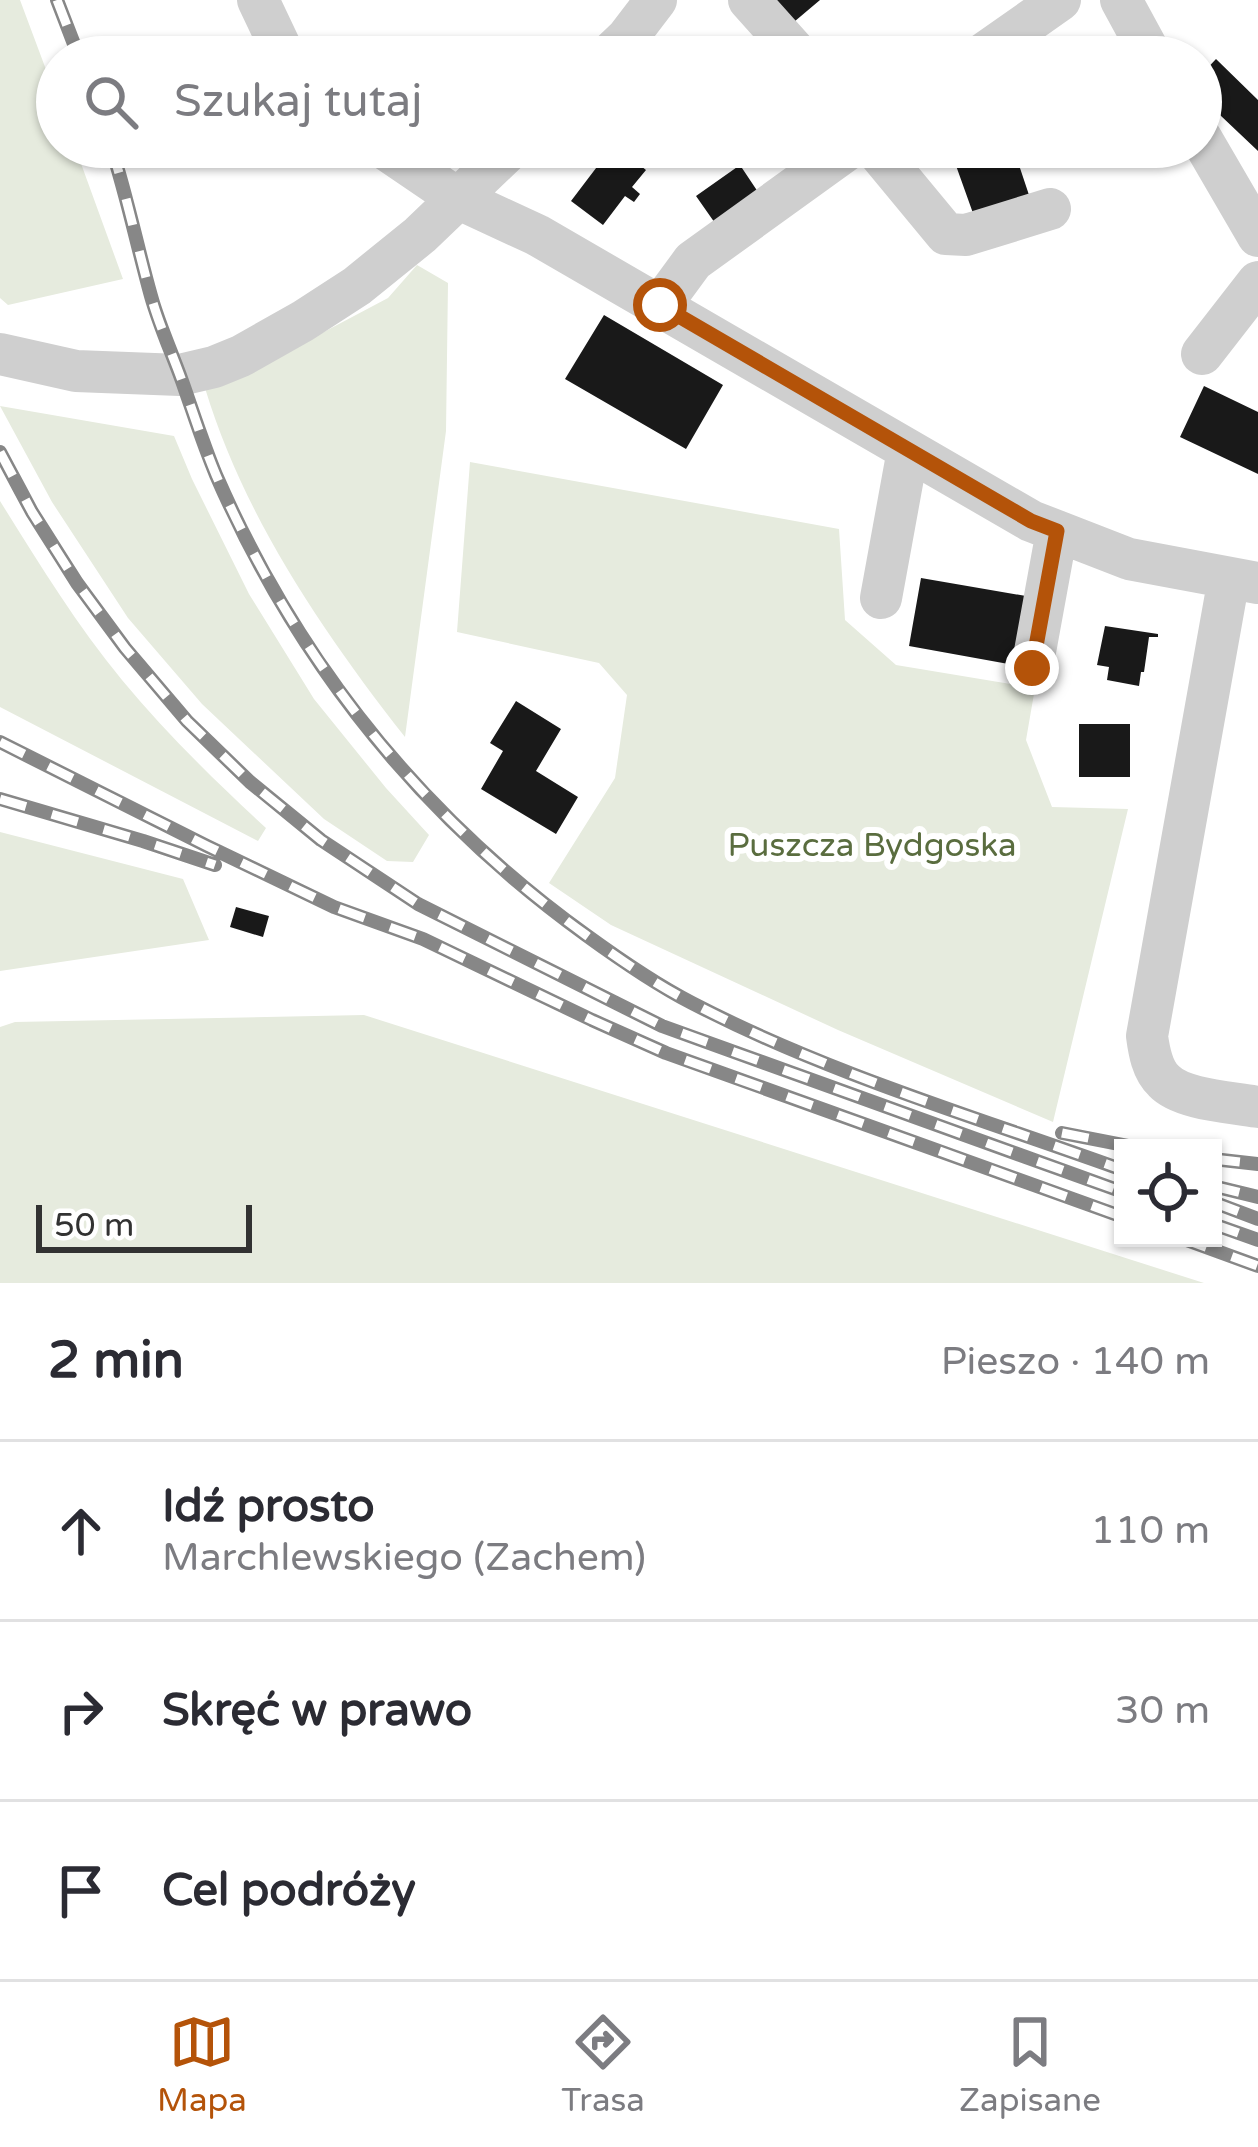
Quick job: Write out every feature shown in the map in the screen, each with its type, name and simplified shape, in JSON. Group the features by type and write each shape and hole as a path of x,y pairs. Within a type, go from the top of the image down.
{"lane":[{"path":"258,0 276,36"},
{"path":"629,36 656,0"},
{"path":"748,0 781,36"},
{"path":"1009,36 1060,0"},
{"path":"1121,0 1141,36"},
{"path":"413,168 457,198 537,235 1031,521 1129,560 1243,581 1147,1036 1150,1059 1164,1082 1187,1094 1258,1107"},
{"path":"0,354 76,370 180,375 214,367 241,356 358,286 489,168"},
{"path":"660,305 693,261 822,168"},
{"path":"891,168 946,234 966,235 1050,209"},
{"path":"1218,168 1258,236"},
{"path":"1202,354 1258,282"},
{"path":"880,598 908,450"},
{"path":"1032,668 1057,531"}],"green space":[{"path":"0,0 20,0 36,43 36,168 83,168 123,279 8,305 0,298"},
{"path":"417,265 448,283 446,431 405,737 289,571 241,482 205,388 388,298"},
{"path":"0,406 174,436 249,594 314,699 429,835 413,862 387,861 324,819 202,704 128,618 52,502"},
{"name":"Puszcza Bydgoska","path":"470,462 839,529 845,620 896,665 1035,688 1026,740 1052,807 1128,809 1053,1122 611,925 549,883 615,778 627,695 599,663 457,632"},
{"path":"0,501 73,615 122,680 266,828 258,841 0,707"},
{"path":"0,832 183,879 209,940 0,971"},
{"path":"364,1015 1204,1283 0,1283 0,1027 15,1022"}],"building":[{"path":"766,0 820,0 788,27"},
{"path":"1222,65 1258,100 1258,151 1222,117"},
{"path":"596,168 646,170 632,187 640,194 634,202 625,196 603,225 571,201"},
{"path":"736,168 742,168 760,195 717,226 696,196"},
{"path":"957,168 1020,168 1029,195 974,216"},
{"path":"604,315 723,385 686,449 565,379"},
{"path":"1204,386 1258,412 1258,474 1180,437"},
{"path":"921,578 1026,596 1014,665 909,646"},
{"path":"1105,626 1158,634 1149,637 1139,686 1107,680 1109,667 1097,665"},
{"path":"516,701 561,729 536,771 578,797 556,834 481,789 503,751 490,743"},
{"path":"1079,724 1130,724 1130,777 1079,777"},
{"path":"236,907 269,916 263,937 230,927"}],"railway":[{"path":"57,0 71,36"},
{"path":"117,168 158,318 211,463 248,543 325,671 418,786 470,839 586,935 692,1003 851,1073 1114,1167"},
{"path":"0,452 77,583 125,648 187,721 250,782 321,840 418,904 662,1026 1114,1189"},
{"path":"0,742 334,907 423,939 666,1053 1114,1214"},
{"path":"0,799 215,865"},
{"path":"1062,1133 1114,1143"},
{"path":"1222,1160 1258,1164"},
{"path":"1222,1188 1258,1197"},
{"path":"1222,1205 1258,1219"},
{"path":"1222,1227 1258,1240"},
{"path":"1206,1247 1258,1266"}],"route":[{"path":"660,305 1031,521 1057,531 1032,668"}]}
